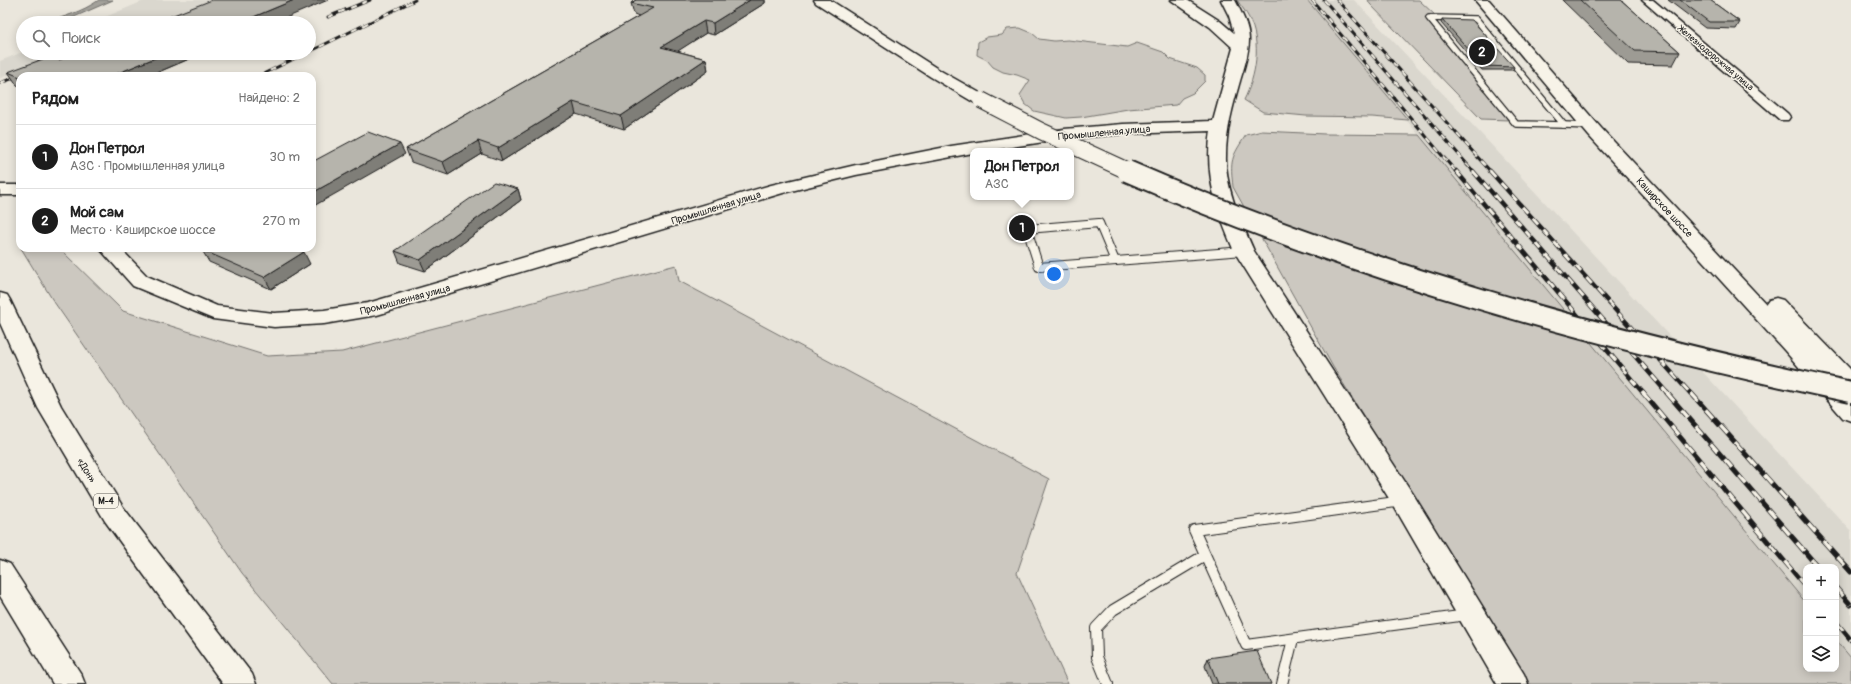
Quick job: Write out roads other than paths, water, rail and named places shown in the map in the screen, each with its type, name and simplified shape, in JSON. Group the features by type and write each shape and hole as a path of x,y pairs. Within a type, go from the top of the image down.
{"main road":[{"path":"822,0 936,74 1043,133 1145,180 1221,211 1358,259 1456,291 1605,334 1715,362 1849,383"},
{"path":"1178,0 1215,24 1241,47"},
{"path":"1228,0 1238,22 1241,47 1220,126 1217,157 1220,185 1231,222 1244,251 1321,375 1404,501 1513,684"},
{"name":"Каширское шоссе","path":"1482,0 1590,126 1788,340 1851,412"},
{"name":"Каширское шоссе","path":"1496,0 1614,134 1849,383"},
{"name":"Промышленная улица","path":"971,148 1064,134 1123,129 1220,126"},
{"name":"Промышленная улица","path":"113,252 140,281 213,312 274,320 324,317 369,310 409,300 777,189 856,170 970,148"},
{"path":"0,190 16,190"},
{"name":"«Дон»","path":"0,300 50,408 114,514 240,684"},
{"path":"0,572 70,684"}],"street":[{"name":"Железнодорожная улица","path":"1647,0 1784,117"}],"lane":[{"path":"1565,126 1476,18 1429,18 1516,124 1565,126 1590,126"},
{"path":"1115,261 1099,223 1027,229 1039,267 1244,251"},
{"path":"1404,501 1194,530 1246,645 1471,615"},
{"path":"1108,684 1098,666 1095,649 1096,628 1113,610 1205,555"},
{"path":"1282,684 1294,639"}],"railway":[{"path":"328,17 370,0"},
{"path":"316,49 415,0"},
{"path":"1312,0 1456,172"},
{"path":"1324,0 1474,172"},
{"path":"1337,0 1491,172"},
{"path":"267,72 292,60"},
{"path":"0,83 16,77"},
{"path":"1456,171 1644,394"},
{"path":"1473,171 1668,394"},
{"path":"1490,171 1691,394"},
{"path":"1643,393 1803,583"},
{"path":"1667,393 1815,564"},
{"path":"1691,393 1851,572"},
{"path":"1839,591 1851,605"},
{"path":"1839,626 1851,640"}],"place":[{"name":"Мой сам","path":"1482,52"},
{"name":"Дон Петрол","path":"1022,228"}]}
